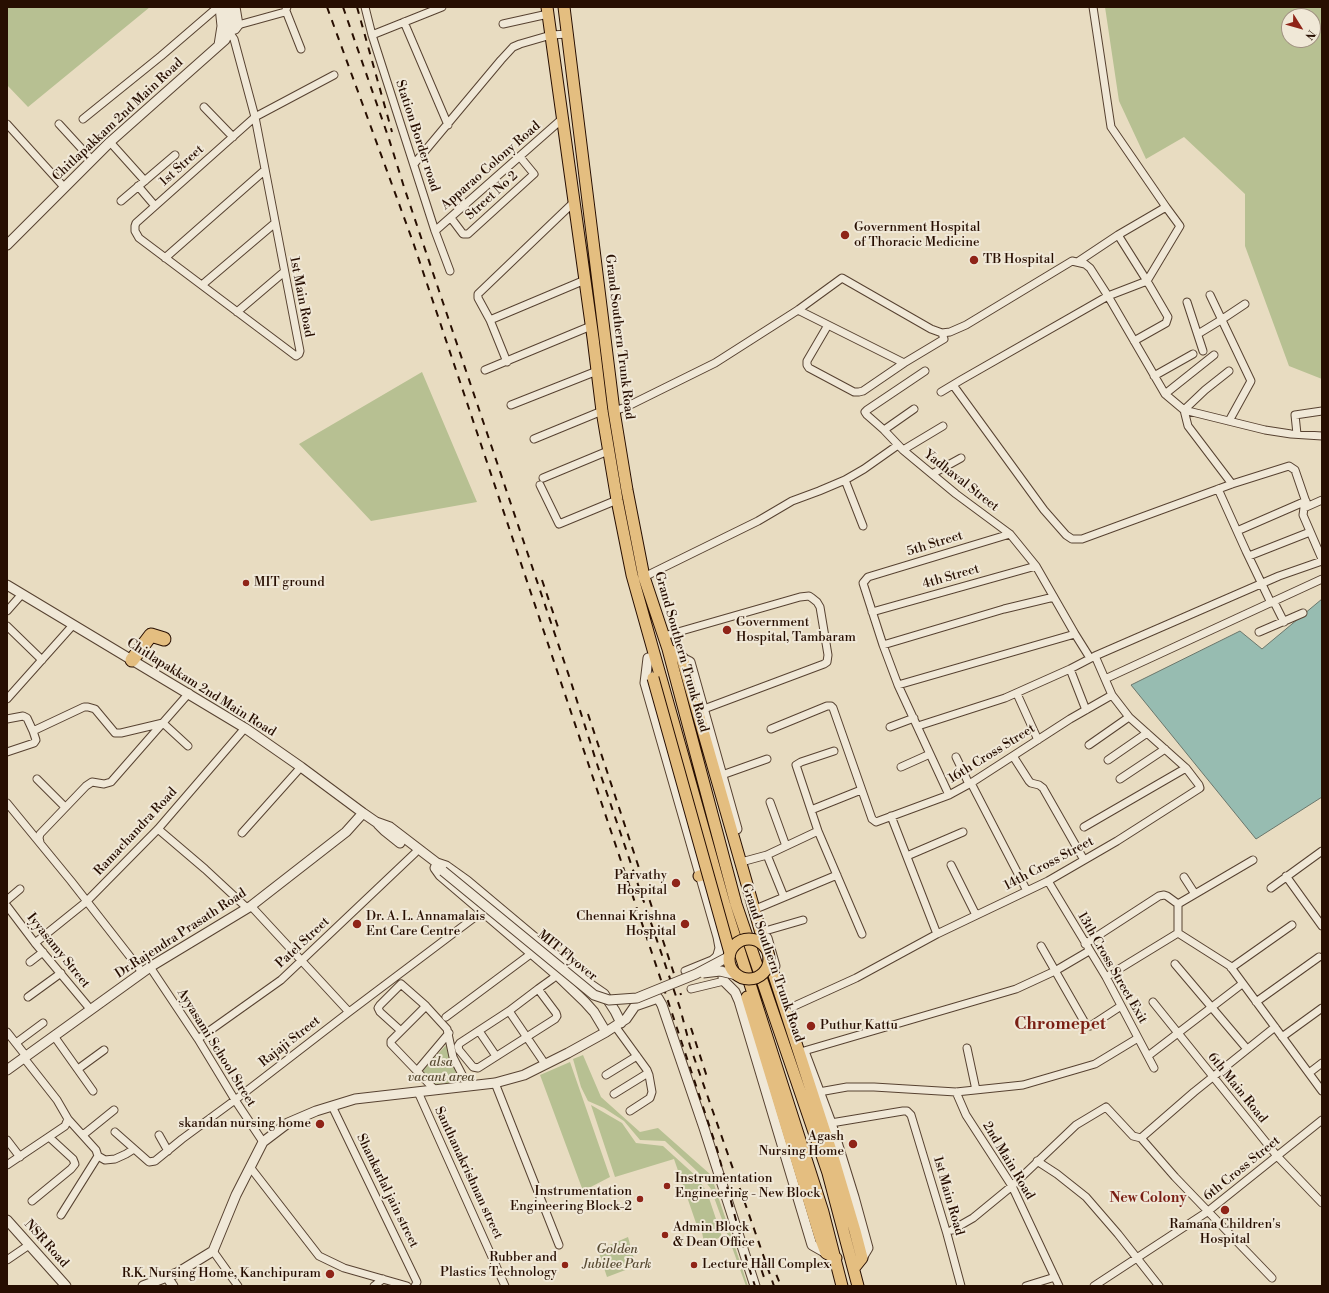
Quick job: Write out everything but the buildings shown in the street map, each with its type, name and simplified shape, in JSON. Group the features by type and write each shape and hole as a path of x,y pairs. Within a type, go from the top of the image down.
{"highway":[{"path":"132,660 151,635 164,639"}],"main road":[{"name":"Grand Southern Trunk Road","path":"564,7 614,411 627,490 644,577 668,649 736,904 828,1173 858,1286"},
{"name":"Grand Southern Trunk Road","path":"547,11 608,452 632,576 650,654 725,906 821,1204 831,1256 842,1286"},
{"path":"668,649 683,662 765,947 769,955 769,960 833,1157 862,1258 854,1268"},
{"path":"650,654 653,678 730,954 731,966 739,976 820,1237 831,1256"},
{"path":"700,876 715,872"},
{"path":"730,954 733,947 743,940 756,940 765,947"},
{"path":"739,976 753,978 759,976 768,966 769,960"}],"street":[{"path":"219,7 222,26 219,45"},
{"path":"83,119 219,7"},
{"path":"227,7 230,25 229,32"},
{"path":"235,7 238,25 285,12 287,9 300,49"},
{"name":"Station Border road","path":"365,7 372,35 435,231 450,271"},
{"path":"372,35 442,7"},
{"path":"941,392 1108,296 1147,281 1180,226 1111,127 1093,7"},
{"path":"503,24 547,11"},
{"path":"404,22 448,125"},
{"name":"Chitlapakkam 2nd Main Road","path":"7,245 110,142 225,40 229,32 235,29 238,25"},
{"name":"1st Main Road","path":"229,32 234,39 255,117 300,351 299,354 296,356 237,312"},
{"path":"414,164 501,60 514,47 551,35 568,34"},
{"name":"1st Street","path":"165,258 139,238 135,231 136,222 255,117 334,75"},
{"path":"204,107 233,137"},
{"name":"Apparao Colony Road","path":"435,231 562,119"},
{"path":"7,124 64,187"},
{"path":"60,124 92,160"},
{"path":"110,142 144,181"},
{"path":"121,201 175,155"},
{"name":"Street No 2","path":"450,218 462,232 468,234 534,174 520,157"},
{"path":"265,170 165,258 237,312 284,272"},
{"path":"138,186 155,206"},
{"path":"507,362 490,320 478,298 478,294 574,202"},
{"path":"1079,261 1118,235 1166,207"},
{"path":"202,285 275,223"},
{"path":"1118,235 1147,281 1168,320 1166,323 1134,341"},
{"path":"614,411 626,407 716,364 798,310 842,278 931,329 942,333 961,328 1072,261 1079,261 1090,268 1165,394 1184,410 1265,430 1322,436"},
{"path":"490,320 585,280"},
{"path":"1210,295 1251,381 1229,421"},
{"path":"1187,302 1203,351"},
{"path":"1198,334 1245,304"},
{"path":"798,310 904,363"},
{"path":"828,325 807,361 807,365 809,368 854,392 863,391 904,363 944,339 942,333"},
{"path":"485,370 591,326"},
{"path":"1154,376 1193,354"},
{"path":"1165,394 1214,355"},
{"path":"511,405 597,371"},
{"name":"Yadhaval Street","path":"925,371 867,410 865,412 867,416 884,430 901,448 932,474 1010,534 1036,566 1054,597"},
{"path":"1184,410 1205,390 1229,371"},
{"path":"918,726 1004,698 1070,669 1092,657 1262,584 1322,560 1303,515 1306,503 1295,470 1289,466 1232,484 1082,539 1072,539 1066,535 1044,510 953,385"},
{"path":"884,430 914,409"},
{"path":"534,439 602,410"},
{"path":"1184,410 1188,426 1232,484"},
{"path":"1297,434 1295,415 1322,411"},
{"path":"644,577 758,521 792,501 845,480 943,426"},
{"path":"608,452 542,482 559,524 617,500"},
{"path":"932,474 961,458"},
{"path":"845,480 863,526"},
{"path":"1218,489 1262,584 1284,622"},
{"path":"1237,531 1306,503 1322,500"},
{"path":"1249,556 1310,532"},
{"name":"5th Street","path":"872,612 863,583 868,577 1010,534"},
{"name":"4th Street","path":"872,612 1036,566"},
{"path":"1105,679 1322,579"},
{"name":"Chitlapakkam 2nd Main Road","path":"7,585 245,728 301,766 376,822"},
{"path":"7,611 22,594"},
{"path":"664,636 800,597 809,596 820,606 828,655 827,662 704,709"},
{"path":"883,646 1004,609 1054,597"},
{"name":"14th Cross Street","path":"790,1008 856,978 937,934 1048,881 1200,788 1200,785 1186,768 1129,717 1112,695 1105,679 1092,657 1075,634 1054,597"},
{"path":"872,612 898,685 949,795"},
{"path":"1259,632 1302,613"},
{"path":"7,699 73,625"},
{"path":"7,626 42,660"},
{"path":"898,685 1075,634"},
{"path":"650,654 644,682 685,837 700,876 718,937 720,948 718,955 724,981 735,992 739,1001 812,1245 831,1256"},
{"path":"683,662 690,662 764,931 804,1051 831,1123 854,1197 868,1248 862,1258"},
{"path":"1070,669 1086,710"},
{"path":"40,842 40,834 89,783 96,782 107,784 111,782 188,693"},
{"name":"16th Cross Street","path":"771,729 827,706 831,706 836,715 861,790 874,822 949,795 1112,695"},
{"path":"1018,696 1038,740"},
{"path":"33,731 88,706 95,709 115,733 122,733 162,723"},
{"path":"7,719 25,716 36,740 34,743 7,752"},
{"path":"1089,745 1129,717"},
{"path":"890,728 914,718"},
{"path":"162,723 188,746"},
{"name":"Ramachandra Road","path":"35,943 86,902 158,830 245,728"},
{"path":"1108,760 1147,734"},
{"path":"1120,779 1165,749"},
{"path":"834,751 796,765 818,831 862,934"},
{"path":"901,767 930,754"},
{"path":"1013,756 1029,781 1039,784 1043,788 1084,860"},
{"path":"956,757 1027,891"},
{"path":"722,775 767,759"},
{"path":"242,833 301,766"},
{"path":"1084,827 1186,768"},
{"path":"37,779 65,807"},
{"path":"811,810 861,790"},
{"path":"770,802 786,846"},
{"path":"7,803 40,842 142,972"},
{"name":"Dr.Rajendra Prasath Road","path":"7,1070 150,966 249,907 346,832 363,813"},
{"path":"891,816 937,934"},
{"path":"376,822 384,831 415,853 439,868 446,866 467,881 591,985 604,994 615,1011 636,1056 648,1072 651,1095 649,1100 630,1111"},
{"path":"376,822 390,827 439,868 440,875 557,975 594,1012 606,1032"},
{"path":"158,830 249,907 349,1012"},
{"path":"745,861 767,855 818,831"},
{"path":"907,856 962,832"},
{"path":"1271,888 1322,851"},
{"name":"Patel Street","path":"198,1039 281,980 415,853"},
{"path":"767,855 784,897"},
{"path":"1178,904 1253,860"},
{"path":"951,864 976,915"},
{"name":"MIT Flyover","path":"439,868 594,995 609,1000 637,998 696,974 730,954"},
{"path":"758,908 837,875"},
{"path":"1286,876 1322,926"},
{"path":"1184,877 1195,894"},
{"name":"13th Cross Street Exit","path":"1048,881 1106,977 1154,1068"},
{"path":"7,900 20,889"},
{"path":"1085,944 1159,896 1164,895 1178,904"},
{"path":"1178,904 1178,933"},
{"name":"Iyyasamy Street","path":"7,906 35,943 91,1010"},
{"name":"Rajaji Street","path":"115,1132 149,1162 155,1161 483,911"},
{"path":"764,931 803,920"},
{"path":"1231,968 1292,925"},
{"path":"1178,933 1230,966 1322,1091"},
{"path":"1106,977 1178,933"},
{"path":"1041,946 1082,1020 1088,1025 1092,1025 1121,1006"},
{"path":"804,1051 1016,989 1055,971 1089,951"},
{"path":"30,962 43,952"},
{"path":"446,1017 532,953"},
{"path":"684,971 712,960 718,955"},
{"path":"1256,1002 1318,957"},
{"path":"1175,964 1247,1049"},
{"name":"Ayyasami School Street","path":"150,966 263,1142"},
{"name":"MIT Flyover","path":"696,974 720,971 739,976"},
{"path":"28,998 61,973"},
{"path":"538,989 556,1013 557,1016 555,1019 478,1068 475,1068 459,1050 458,1046 460,1043 509,1011 538,989 557,975"},
{"path":"691,989 724,981"},
{"path":"401,1031 380,1012 378,1008 399,984 403,985 426,1006 447,1029 453,1058 468,1086"},
{"path":"1148,1056 1242,984"},
{"path":"143,1286 177,1272 213,1251 236,1195 263,1142 288,1122 316,1111 355,1099 468,1086 495,1082 524,1075 568,1053 621,1023 635,1006 658,998 660,1000 704,1128 755,1286"},
{"name":"6th Main Road","path":"1153,1002 1277,1156 1322,1203"},
{"path":"426,1006 401,1031 391,1044 435,1090"},
{"path":"1282,1037 1322,1008"},
{"path":"509,1011 545,1064"},
{"path":"16,1043 43,1023"},
{"path":"1141,1138 1212,1077 1275,1027"},
{"path":"479,1031 496,1056"},
{"path":"7,1032 57,1100 68,1119 96,1150 98,1156 105,1160 115,1159 134,1149"},
{"path":"417,1071 449,1033"},
{"path":"54,1036 93,1091"},
{"path":"819,1092 847,1087 874,1087 956,1092 1023,1085 1095,1064 1138,1038"},
{"path":"967,1048 976,1090"},
{"path":"78,1069 104,1050"},
{"path":"606,1075 636,1056"},
{"path":"1309,1073 1322,1063"},
{"path":"614,1094 648,1072"},
{"path":"495,1082 559,1245"},
{"name":"Santhanakrishnan street","path":"418,1092 505,1286"},
{"name":"2nd Main Road","path":"956,1092 966,1115 1012,1186 1059,1286"},
{"name":"Shankarlal jain street","path":"332,1106 417,1282 415,1286"},
{"path":"952,1230 973,1218 1012,1186 1076,1125 1106,1107 1133,1136 1141,1138 1208,1212 1272,1278"},
{"path":"83,1135 114,1110"},
{"name":"1st Main Road","path":"831,1123 903,1111 910,1113 947,1234 960,1286"},
{"path":"7,1165 65,1126 68,1119"},
{"name":"6th Cross Street","path":"1094,1286 1208,1212 1322,1120"},
{"path":"159,1135 168,1151"},
{"path":"32,1201 75,1164 73,1159 49,1137"},
{"path":"7,1140 20,1157"},
{"path":"61,1215 98,1156"},
{"path":"1037,1161 1057,1174 1086,1197 1138,1258 1159,1286"},
{"path":"250,1168 317,1255 344,1268 387,1282 406,1286"},
{"name":"NSR Road","path":"7,1220 66,1286"},
{"path":"7,1260 29,1245"},
{"path":"213,1251 238,1286"},
{"path":"167,1277 173,1286"},
{"path":"1026,1286 1055,1277"},
{"path":"374,1286 387,1282"}],"green space":[{"path":"7,7 150,7 28,107 7,85"},
{"path":"1105,7 1322,7 1322,379 1289,366 1245,246 1245,194 1184,137 1146,159 1119,101"},
{"path":"422,372 477,502 371,521 299,444"},
{"name":"alsa vacant area","path":"447,1044 459,1082 435,1084 421,1073"},
{"path":"583,1055 601,1097 640,1132 658,1128 711,1175 748,1286 746,1286 711,1189 698,1172 665,1141 640,1140 624,1121 604,1108 588,1101 581,1087 573,1059"},
{"path":"570,1062 610,1177 583,1191 540,1075"},
{"path":"591,1105 622,1123 636,1143 663,1146 696,1176 707,1192 722,1237 704,1243 702,1232 699,1230 696,1223 674,1159 615,1177"},
{"name":"Golden Jubilee Park","path":"628,1237 636,1266 607,1277 598,1250"}],"water":[{"path":"1322,599 1322,797 1256,839 1131,685 1240,631 1262,649"}],"railway":[{"path":"327,7 413,242 662,983 717,1149 755,1286"},
{"path":"343,7 389,139 571,682 598,767 680,1008 690,1046 774,1286"},
{"path":"357,7 392,132"},
{"path":"542,580 560,633"},
{"path":"588,714 681,995"},
{"path":"691,1028 707,1077"},
{"path":"757,1257 766,1283"},
{"path":"771,1262 781,1286"}],"place":[{"name":"Government Hospital of Thoracic Medicine","path":"845,235"},
{"name":"TB Hospital","path":"974,260"},
{"name":"MIT ground","path":"246,583"},
{"name":"Government Hospital, Tambaram","path":"727,630"},
{"name":"Parvathy Hospital","path":"676,883"},
{"name":"Dr. A. L. Annamalais Ent Care Centre","path":"357,924"},
{"name":"Chennai Krishna Hospital","path":"685,924"},
{"name":"Puthur Kattu","path":"811,1026"},
{"name":"skandan nursing home","path":"320,1124"},
{"name":"Agash Nursing Home","path":"853,1144"},
{"name":"Instrumentation Engineering - New Block","path":"667,1186"},
{"name":"Instrumentation Engineering Block-2","path":"640,1199"},
{"name":"Ramana Children's Hospital","path":"1225,1210"},
{"name":"Admin Block & Dean Office","path":"665,1235"},
{"name":"Rubber and Plastics Technology","path":"565,1265"},
{"name":"Lecture Hall Complex","path":"694,1265"},
{"name":"R.K. Nursing Home, Kanchipuram","path":"330,1274"}],"district":[{"name":"Chromepet","path":"1060,1025"},
{"name":"New Colony","path":"1148,1199"}]}
